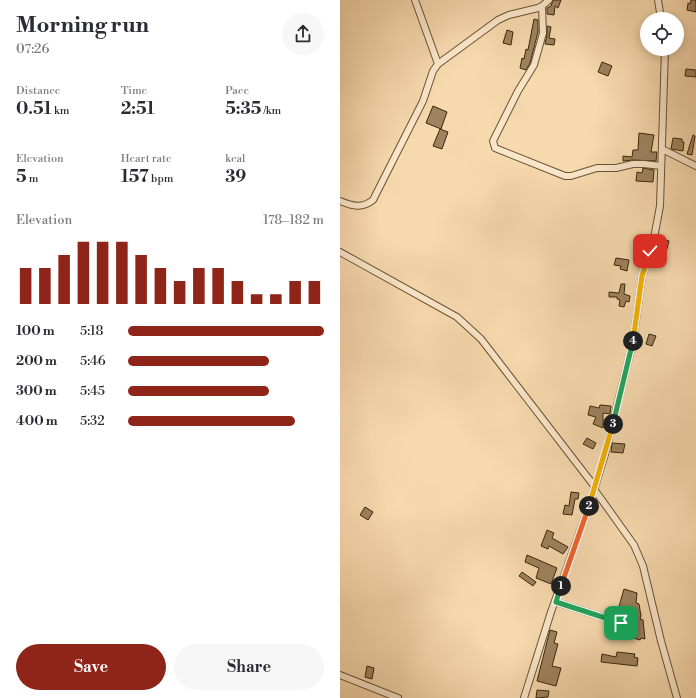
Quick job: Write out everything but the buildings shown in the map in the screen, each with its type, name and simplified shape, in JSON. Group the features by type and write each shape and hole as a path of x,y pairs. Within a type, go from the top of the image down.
{"street":[{"path":"415,0 438,64"},
{"path":"340,201 361,207 367,206 373,200 423,101 433,71 438,64 498,20 509,15 542,6 548,0"},
{"path":"658,0 660,12"},
{"path":"542,6 543,32 534,65 518,91 493,141 495,148 565,176 571,176 597,168 616,168 633,164 661,166"},
{"path":"524,698 534,663 595,488 605,454 634,336 642,276 652,244 660,206 666,56"},
{"path":"662,149 696,166"},
{"path":"340,252 457,317 470,327 481,339 595,488 634,545 643,566 661,641 677,698"},
{"path":"556,602 621,623"},
{"path":"340,675 398,698"}],"route":[{"path":"621,623 556,602 605,454 634,336 642,276 650,251"}]}
